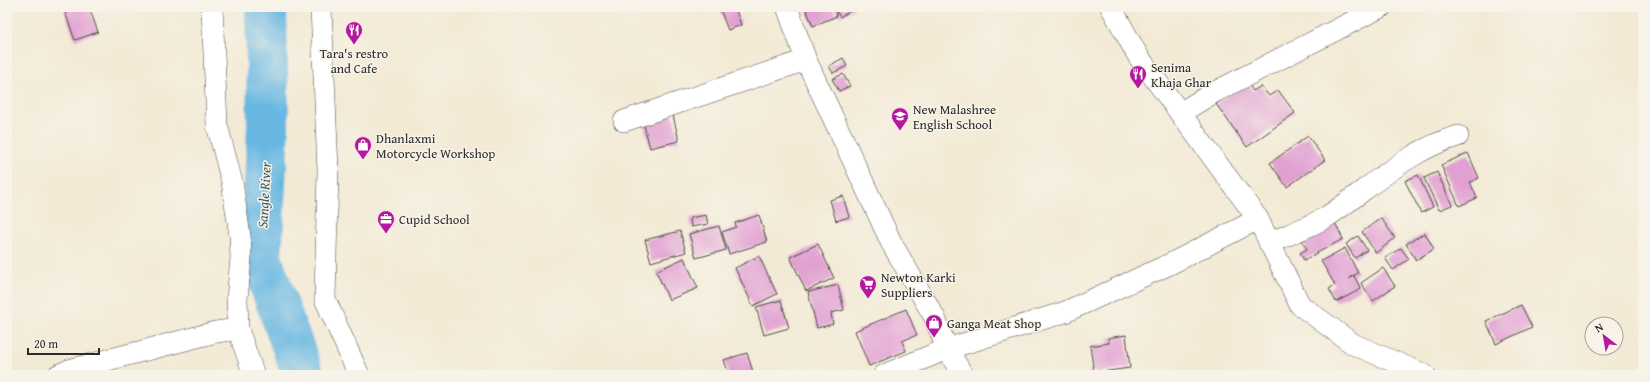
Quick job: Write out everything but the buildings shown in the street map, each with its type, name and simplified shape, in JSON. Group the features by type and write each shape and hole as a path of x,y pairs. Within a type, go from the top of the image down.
{"street":[{"path":"212,7 217,125 232,182 240,236 241,258 237,299 238,329 254,375"},
{"path":"320,7 328,170 325,299 359,375"},
{"path":"787,7 806,60 892,244 935,318 947,349 963,375"},
{"path":"1111,7 1138,56 1258,219 1300,305 1354,344 1425,375"},
{"path":"1180,113 1213,93 1371,9"},
{"path":"624,121 806,60"},
{"path":"1269,243 1326,217 1389,171 1439,141 1458,136"},
{"path":"884,375 947,349 1065,312 1170,264 1258,219"},
{"path":"58,375 70,370 216,332 238,329"}],"waterway":[{"name":"Sangle River","path":"266,7 268,127 261,259 303,375"}],"place":[{"name":"Tara's restro and Cafe","path":"354,45"},
{"name":"Senima Khaja Ghar","path":"1138,89"},
{"name":"New Malashree English School","path":"900,131"},
{"name":"Dhanlaxmi Motorcycle Workshop","path":"363,160"},
{"name":"Cupid School","path":"386,234"},
{"name":"Newton Karki Suppliers","path":"868,299"},
{"name":"Ganga Meat Shop","path":"934,338"}]}
